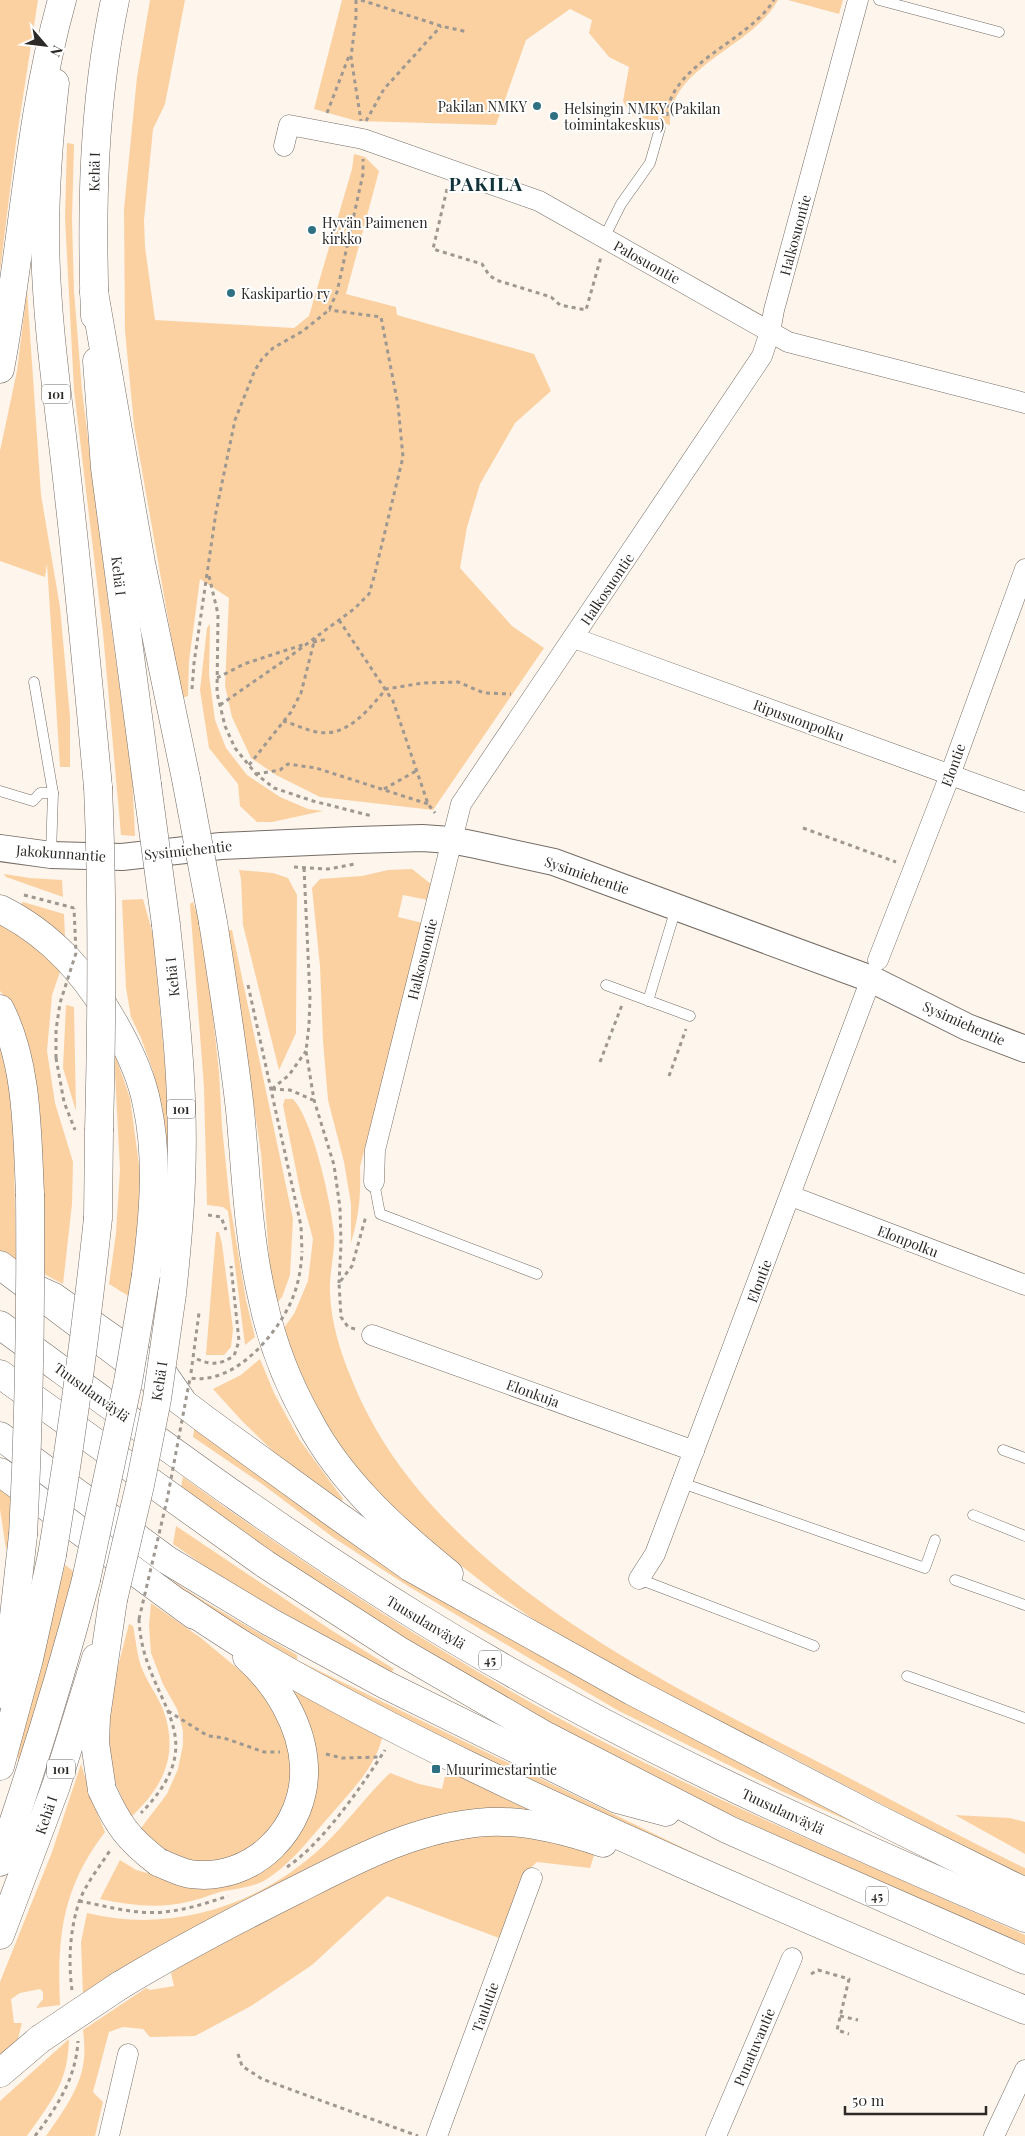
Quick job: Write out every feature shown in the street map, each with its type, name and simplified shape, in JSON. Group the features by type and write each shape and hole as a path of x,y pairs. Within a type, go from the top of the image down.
{"highway":[{"path":"1,363 32,138 50,44 62,0"},
{"name":"101","path":"0,1766 29,1659 52,1555 86,1333 98,1218 103,982 102,882 98,787 85,633 56,393 45,238 48,140 59,46 67,0"},
{"name":"Kehä I","path":"0,1936 56,1786 95,1665 113,1600 140,1484 157,1399 172,1294 182,1178 178,1053 166,925 105,468 98,388 94,292 94,146 107,39 115,0"},
{"path":"94,292 141,563 214,922 235,1066 254,1255 262,1301 276,1348 290,1384 309,1423 336,1462 365,1497 399,1532 436,1564 513,1624"},
{"path":"0,1862 44,1731 86,1580 128,1382 146,1275 153,1206 152,1138 147,1105 139,1074 127,1046 106,1008 80,971 58,948 35,929 10,901"},
{"path":"0,1009 12,1035 18,1064 27,1142 30,1194 29,1394 23,1535 12,1634 0,1694"},
{"path":"0,1264 207,1421 410,1566 632,1691 878,1819 1025,1892"},
{"name":"Tuusulanväylä","path":"0,1325 287,1533 409,1612 484,1657 644,1744 746,1794 1025,1918"},
{"name":"45","path":"0,1374 265,1564 398,1650 546,1736 729,1830 1025,1960"},
{"path":"0,1436 167,1560 270,1622 368,1675 617,1798 729,1830"},
{"path":"0,1472 232,1644 272,1684 292,1717 302,1752 303,1786 294,1816 280,1839 258,1859 234,1870 205,1875 189,1874 158,1862 138,1847 123,1831 102,1790 95,1744 96,1716 113,1600"},
{"path":"180,1604 265,1658 346,1704 511,1786 792,1913 1025,2010"},
{"path":"0,2073 40,2039 119,1986 159,1962 272,1902 385,1847 423,1833 457,1826 489,1822 552,1829 594,1840 792,1913"}],"street":[{"name":"Halkosuontie","path":"374,1182 375,1150 458,812 466,796 762,356 858,0"},
{"name":"Palosuontie","path":"284,146 288,125 321,131 362,133 539,201 788,342 1025,403"},
{"name":"Elontie","path":"639,1579 655,1554 913,868 950,775 1025,569"},
{"name":"Ripusuonpolku","path":"574,638 1025,802"},
{"name":"Sysimiehentie","path":"122,858 220,846 375,839 451,840 554,862 676,907 875,970 967,1026 1025,1049"},
{"name":"Jakokunnantie","path":"0,848 52,855 122,858"},
{"name":"Elonpolku","path":"791,1196 1025,1285"},
{"name":"Elonkuja","path":"372,1335 694,1451"},
{"name":"Taulutie","path":"437,2136 532,1878"},
{"name":"Punatuvantie","path":"716,2136 792,1958"},
{"path":"109,2136 128,2054"},
{"path":"994,2136 1025,2070"}],"lane":[{"path":"879,0 999,32"},
{"path":"605,238 621,204 650,163 659,132"},
{"path":"34,682 53,793 52,855"},
{"path":"0,791 33,801 40,793 53,793"},
{"path":"648,1001 676,907"},
{"path":"606,986 690,1016"},
{"path":"374,1182 380,1214 537,1274"},
{"path":"1003,1450 1025,1458"},
{"path":"682,1483 925,1568 935,1540"},
{"path":"973,1516 1025,1536"},
{"path":"639,1579 814,1646"},
{"path":"955,1580 1025,1605"},
{"path":"907,1676 1025,1718"}],"path":[{"path":"193,697 194,663 216,512 235,420 255,370 262,359 273,348 309,326 329,310 337,292 364,174 362,133 350,57 356,17 356,0"},
{"path":"361,0 441,26 468,32"},
{"path":"659,132 667,126 668,107 672,92 713,53 753,23 774,0"},
{"path":"362,133 384,89 441,26"},
{"path":"321,131 333,93 352,50"},
{"path":"452,169 433,249 482,264 488,275 496,280 550,297 560,305 586,310 605,238"},
{"path":"220,705 315,639 354,609 369,594 403,458 398,405 381,317 329,310"},
{"path":"208,573 218,614 217,678 220,705 225,726 235,748 256,774 274,788 313,802 379,818"},
{"path":"339,620 393,701 428,804 435,814"},
{"path":"315,639 328,639"},
{"path":"249,765 283,721 301,693 315,639"},
{"path":"217,678 244,664 307,644"},
{"path":"283,721 317,732 332,732 348,725 365,714 386,688 423,683 458,682 484,693 520,695"},
{"path":"256,774 280,770 288,764 316,768 428,804"},
{"path":"384,789 416,770"},
{"path":"804,828 913,868"},
{"path":"304,867 310,997 306,1051 314,1100 334,1165 341,1244 341,1317 348,1326 372,1335"},
{"path":"10,901 74,908 76,953 60,1003 56,1030 56,1058"},
{"path":"190,1378 209,1379 252,1354 269,1337 283,1317 299,1278 302,1226 246,977"},
{"path":"600,1062 626,993"},
{"path":"669,1076 690,1016"},
{"path":"272,1089 289,1075 306,1051"},
{"path":"272,1089 290,1090 314,1100"},
{"path":"340,1283 352,1266 374,1182"},
{"path":"208,1215 221,1218 227,1233"},
{"path":"198,1359 209,1364 221,1364 234,1356 239,1341 230,1262"},
{"path":"136,1817 162,1789 177,1753 176,1733 146,1660 139,1618 167,1500 190,1378 199,1313"},
{"path":"168,1710 208,1736 224,1738 264,1752 322,1753 342,1758 380,1757"},
{"path":"73,1995 69,1966 72,1936 79,1901 114,1845"},
{"path":"811,1974 818,1970 850,1979 837,2030 850,2034"},
{"path":"840,2016 858,2020"},
{"path":"34,2136 56,2108 68,2084 74,2067 78,2038"},
{"path":"238,2054 242,2066 262,2079 419,2136"}],"shaded area":[{"path":"0,0 38,0 16,142 0,271"},
{"path":"150,0 185,0 165,104 153,129 144,220 145,247 155,320 294,328 309,316 352,169 354,154 365,157 379,171 346,294 396,307 397,315 534,354 551,391 515,423 480,484 467,527 460,568 512,626 544,648 433,810 320,797 276,775 251,758 232,717 225,686 229,598 200,579 189,661 188,696 182,698 134,425 125,331 124,209 137,77"},
{"path":"342,0 778,0 766,17 696,72 682,87 673,105 670,125 631,115 623,101 629,67 609,57 589,33 592,20 570,9 526,40 496,125 357,121 314,109"},
{"path":"788,0 843,0 839,14"},
{"path":"67,143 74,144 72,219 74,291 82,390 112,633 132,775 135,836 121,835 103,633 74,390 65,218"},
{"path":"27,290 41,495 60,607 70,717 70,767 60,767 47,564 45,577 0,561 0,451 17,371"},
{"path":"210,624 209,675 215,720 226,748 247,775 280,797 308,809 323,811 272,822 257,822 240,806 238,784 209,748 200,690 207,628"},
{"path":"412,869 431,884 428,900 403,895 398,917 423,923 360,1167 359,1206 351,1243 351,1204 344,1162 328,1100 320,966 312,888 320,879 362,876 388,870"},
{"path":"239,870 273,873 288,878 297,895 296,1033 279,1070 243,925"},
{"path":"4,874 62,880 63,897 6,877"},
{"path":"143,899 153,935 169,1109 166,1201 162,1109 153,1071 131,1017 126,988 122,900"},
{"path":"23,902 64,914 65,937 19,906"},
{"path":"193,902 204,935 219,1072 222,1127 230,1204 246,1300 255,1337 245,1345 228,1211 223,1207 207,1205 204,1087 190,904"},
{"path":"0,917 62,966 52,995 47,1051 55,1103 73,1162 72,1204 63,1284 44,1274 11,1006 0,991"},
{"path":"227,930 232,930 293,1219 290,1275 282,1297 277,1303 270,1269 261,1153"},
{"path":"66,1005 74,1007 76,1111 63,1068"},
{"path":"0,1038 13,1107 16,1261 0,1252"},
{"path":"114,1052 130,1098 141,1180 139,1232 130,1297 109,1284 116,1233 120,1170"},
{"path":"285,1099 293,1099 308,1125 330,1204 334,1235 330,1285 331,1303 337,1337 352,1380 387,1447 434,1507 490,1562 553,1611 621,1655 760,1732 1025,1868 1025,1877 988,1860 778,1750 680,1704 560,1638 500,1596 422,1535 371,1485 347,1456 313,1402 296,1365 283,1329 294,1314 308,1281 313,1239 301,1195 283,1105"},
{"path":"216,1232 219,1232 222,1244 233,1329 231,1347 224,1355 206,1355"},
{"path":"260,1359 274,1393 299,1439 343,1499 340,1503 279,1457 213,1389 241,1375"},
{"path":"196,1418 476,1617 624,1702 856,1820 854,1823 781,1791 619,1711 408,1586 334,1538 262,1484 193,1437"},
{"path":"183,1477 367,1603 461,1662 557,1717 730,1804 1025,1935 1025,1944 827,1858 681,1791 517,1704 345,1601 290,1564 181,1487"},
{"path":"0,1486 11,1493 8,1549 6,1549 0,1509"},
{"path":"176,1526 331,1630 394,1669 391,1673 225,1580 173,1544"},
{"path":"65,1565 77,1574 18,1769 18,1753"},
{"path":"162,1574 207,1603 297,1655 297,1660 714,1863 386,1717 159,1580"},
{"path":"151,1603 201,1638 256,1684 273,1703 295,1761 284,1811 250,1850 215,1862 196,1862 167,1855 141,1828 167,1794 178,1769 183,1745 183,1731 177,1709 163,1684 151,1653 149,1626"},
{"path":"129,1624 133,1626 141,1666 164,1712 170,1743 165,1771 159,1783 130,1818 112,1774 104,1732 109,1701"},
{"path":"281,1678 352,1718 382,1738 374,1759 356,1786 296,1854 279,1870 259,1883 176,1904 154,1906 100,1899 120,1860 136,1870 195,1886 305,1815"},
{"path":"81,1764 93,1803 105,1832 79,1873 65,1914 60,1957 60,2005 36,2008 43,1999 43,1992 40,1989 20,1993 11,1999 14,2023 22,2023 16,2046 0,2060 0,1982 52,1852"},
{"path":"446,1772 506,1793 557,1817 488,1812 83,1995 81,1942 87,1913 119,1919 151,1920 182,1917 213,1910 243,1899 271,1885 298,1867 323,1846 390,1773 419,1784 442,1789"},
{"path":"955,1815 1010,1818 1025,1822 1025,1854"},
{"path":"487,1833 522,1836 595,1852 590,1868 537,1862 526,1872 499,1938 387,1896 312,1965 251,2006 195,2036 150,2037 143,2029 123,2027 109,2032 93,2092 103,2102 95,2136 46,2136 70,2099 79,2079 84,2055 83,2030 146,1988 150,1990 174,1986 171,1973 208,1947 276,1912 391,1858 427,1844"},
{"path":"69,2039 68,2055 62,2080 51,2102 27,2136 0,2136 0,2101"}],"place":[{"name":"Pakilan NMKY","path":"537,106"},
{"name":"Helsingin NMKY (Pakilan toimintakeskus)","path":"554,116"},
{"name":"Hyvän Paimenen kirkko","path":"312,230"},
{"name":"Kaskipartio ry","path":"231,293"},
{"name":"Muurimestarintie","path":"436,1769"}],"district":[{"name":"PAKILA","path":"486,183"}]}
